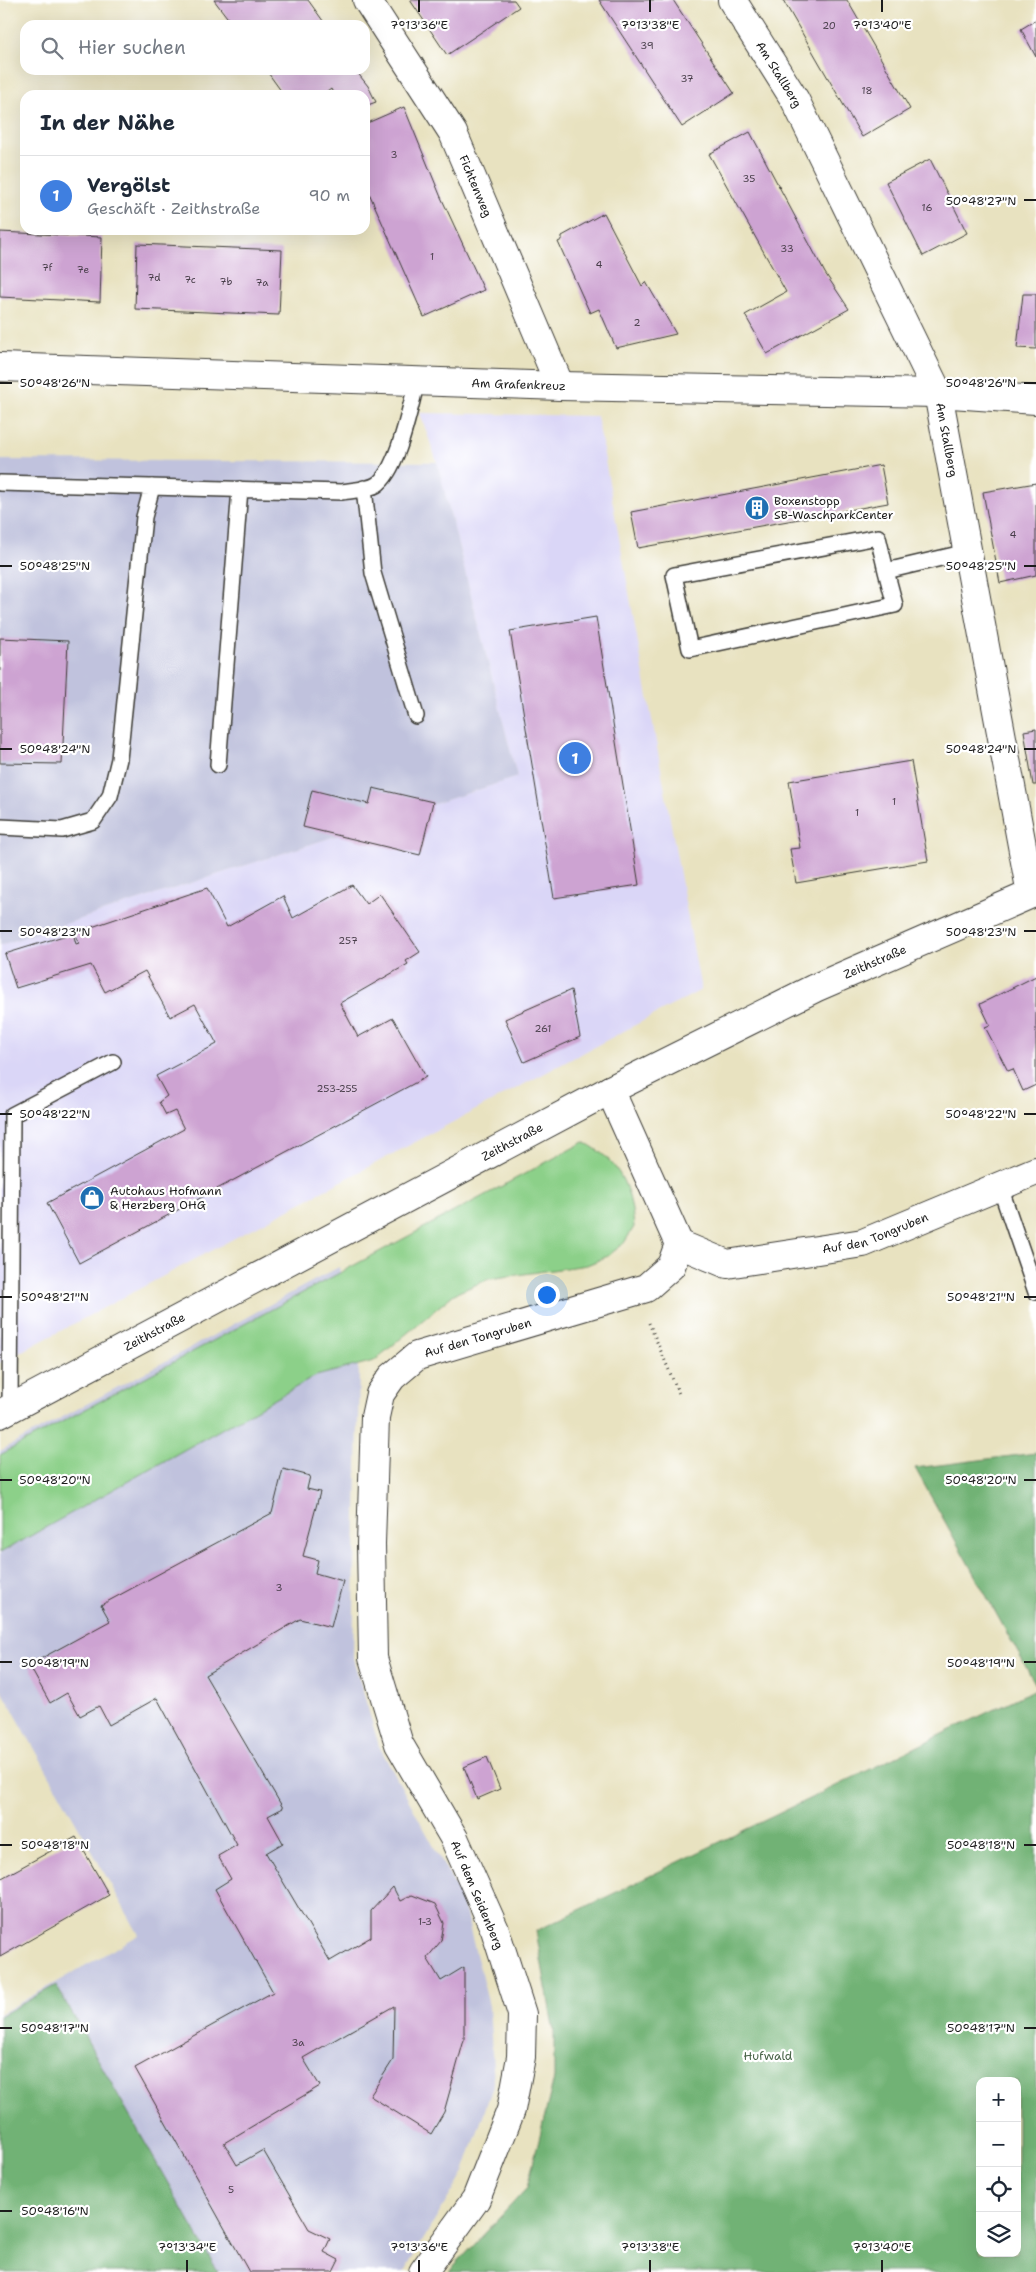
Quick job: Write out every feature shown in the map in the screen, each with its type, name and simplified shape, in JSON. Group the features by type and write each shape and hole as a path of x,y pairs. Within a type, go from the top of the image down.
{"street":[{"name":"Fichtenweg","path":"367,0 454,133 560,386"},
{"name":"Am Stallberg","path":"732,0 794,100 938,393 1033,893"},
{"name":"Am Grafenkreuz","path":"0,367 560,386 938,393 1036,400"},
{"name":"Zeithstraße","path":"5,1412 610,1090 815,988 1033,893"},
{"path":"610,1090 679,1244"},
{"name":"Auf den Tongruben","path":"373,1658 370,1544 375,1418 380,1394 392,1377 417,1356 646,1288 671,1266 679,1244 727,1264 863,1243 1036,1171"},
{"name":"Auf dem Seidenberg","path":"373,1658 399,1744 454,1838 495,1930 522,2014 521,2057 511,2110 476,2199 422,2272"}],"lane":[{"path":"0,483 342,492 376,486 386,474 399,448 417,381"},
{"path":"0,827 62,830 93,821 110,796 119,759 144,517 152,487"},
{"path":"364,488 374,573 416,716"},
{"path":"218,765 240,489"},
{"path":"878,537 886,571 895,605 690,649 674,575 878,537"},
{"path":"886,571 967,552"},
{"path":"5,1412 12,1115 113,1062"},
{"path":"1000,1186 1036,1292"}],"path":[{"path":"650,1327 680,1394"}],"shaded area":[{"path":"420,413 597,416 701,990 0,1363 0,945 517,777 437,462"},
{"path":"0,460 437,462 517,777 0,945"},
{"path":"339,1267 359,1373 353,1658 379,1746 462,1898 489,2006 494,2083 464,2172 404,2272 218,2272 56,1985 0,2016 0,2014 139,1935 0,1687 0,1451"}],"green space":[{"path":"584,1142 607,1158 615,1167 630,1200 634,1227 624,1243 608,1256 587,1265 489,1279 454,1294 374,1361 316,1376 0,1553 0,1455"},
{"path":"1036,1453 1036,1685 915,1468"},
{"name":"Hufwald","path":"1036,1689 1036,2272 449,2272 527,2188 554,2078 554,2032 536,1931"},
{"path":"56,1985 218,2272 0,2272 0,2016"}],"building":[{"path":"214,0 308,0 322,20 229,20"},
{"path":"410,0 514,0 519,7 447,55"},
{"path":"599,0 673,0 734,93 682,127"},
{"path":"783,0 847,0 910,109 862,137"},
{"path":"1036,20 1036,57 1021,29"},
{"path":"270,75 359,75 370,90 331,89 280,90"},
{"path":"370,90 376,102 370,104"},
{"path":"404,107 440,195 484,290 424,317 370,195 370,122"},
{"path":"750,132 825,273 849,309 767,354 745,315 786,292 709,154"},
{"path":"930,159 967,233 923,256 886,182"},
{"path":"604,213 642,286 646,282 676,334 616,348 599,309 590,313 558,242 562,240 562,236"},
{"path":"0,232 20,233 20,235 102,237 100,302 0,297"},
{"path":"137,244 282,250 279,315 135,309"},
{"path":"1023,294 1036,294 1036,349 1017,348"},
{"name":"Boxenstopp SB-WaschparkCenter","path":"881,465 888,503 638,548 631,512"},
{"path":"1036,483 1036,575 1000,583 983,492"},
{"path":"596,617 639,885 554,898 510,631"},
{"path":"0,638 68,641 62,764 0,763"},
{"path":"1036,729 1036,785 1033,785 1024,731"},
{"path":"911,761 928,861 796,883 790,849 800,848 789,781"},
{"path":"373,788 433,802 420,855 303,827 312,790 369,804"},
{"path":"352,885 366,904 380,894 420,952 406,961 408,964 340,1003 358,1037 393,1018 426,1077 79,1263 47,1203 184,1129 175,1111 166,1115 159,1102 167,1096 156,1076 217,1044 195,1004 170,1017 145,971 105,992 91,965 16,988 5,954 73,933 76,944 79,943 74,933 207,888 227,927 283,896 293,918"},
{"path":"1036,976 1036,1085 1023,1091 1013,1069 1008,1071 985,1027 990,1025 980,1004"},
{"path":"571,990 580,1037 524,1062 505,1019"},
{"path":"283,1469 310,1476 307,1489 320,1492 303,1556 318,1560 315,1573 343,1581 331,1627 300,1619 205,1675 283,1808 268,1816 283,1843 266,1853 330,1961 371,1937 371,1911 393,1887 400,1901 412,1895 435,1904 444,1923 441,1941 427,1958 441,1981 464,1967 464,2040 444,2112 431,2134 370,2096 393,2060 394,2006 303,2058 320,2086 224,2143 237,2165 263,2150 309,2229 330,2239 324,2252 339,2260 333,2272 249,2272 135,2068 273,1992 215,1889 231,1879 218,1856 237,1845 157,1698 109,1725 99,1706 80,1716 67,1693 50,1703 29,1665 110,1621 101,1605 272,1513"},
{"path":"487,1757 500,1789 477,1799 464,1767"},
{"path":"76,1837 109,1895 0,1957 0,1879"}],"place":[{"name":"Boxenstopp SB-WaschparkCenter","path":"757,508"},
{"name":"Vergölst","path":"575,758"},
{"name":"Autohaus Hofmann & Herzberg OHG","path":"92,1198"}]}
